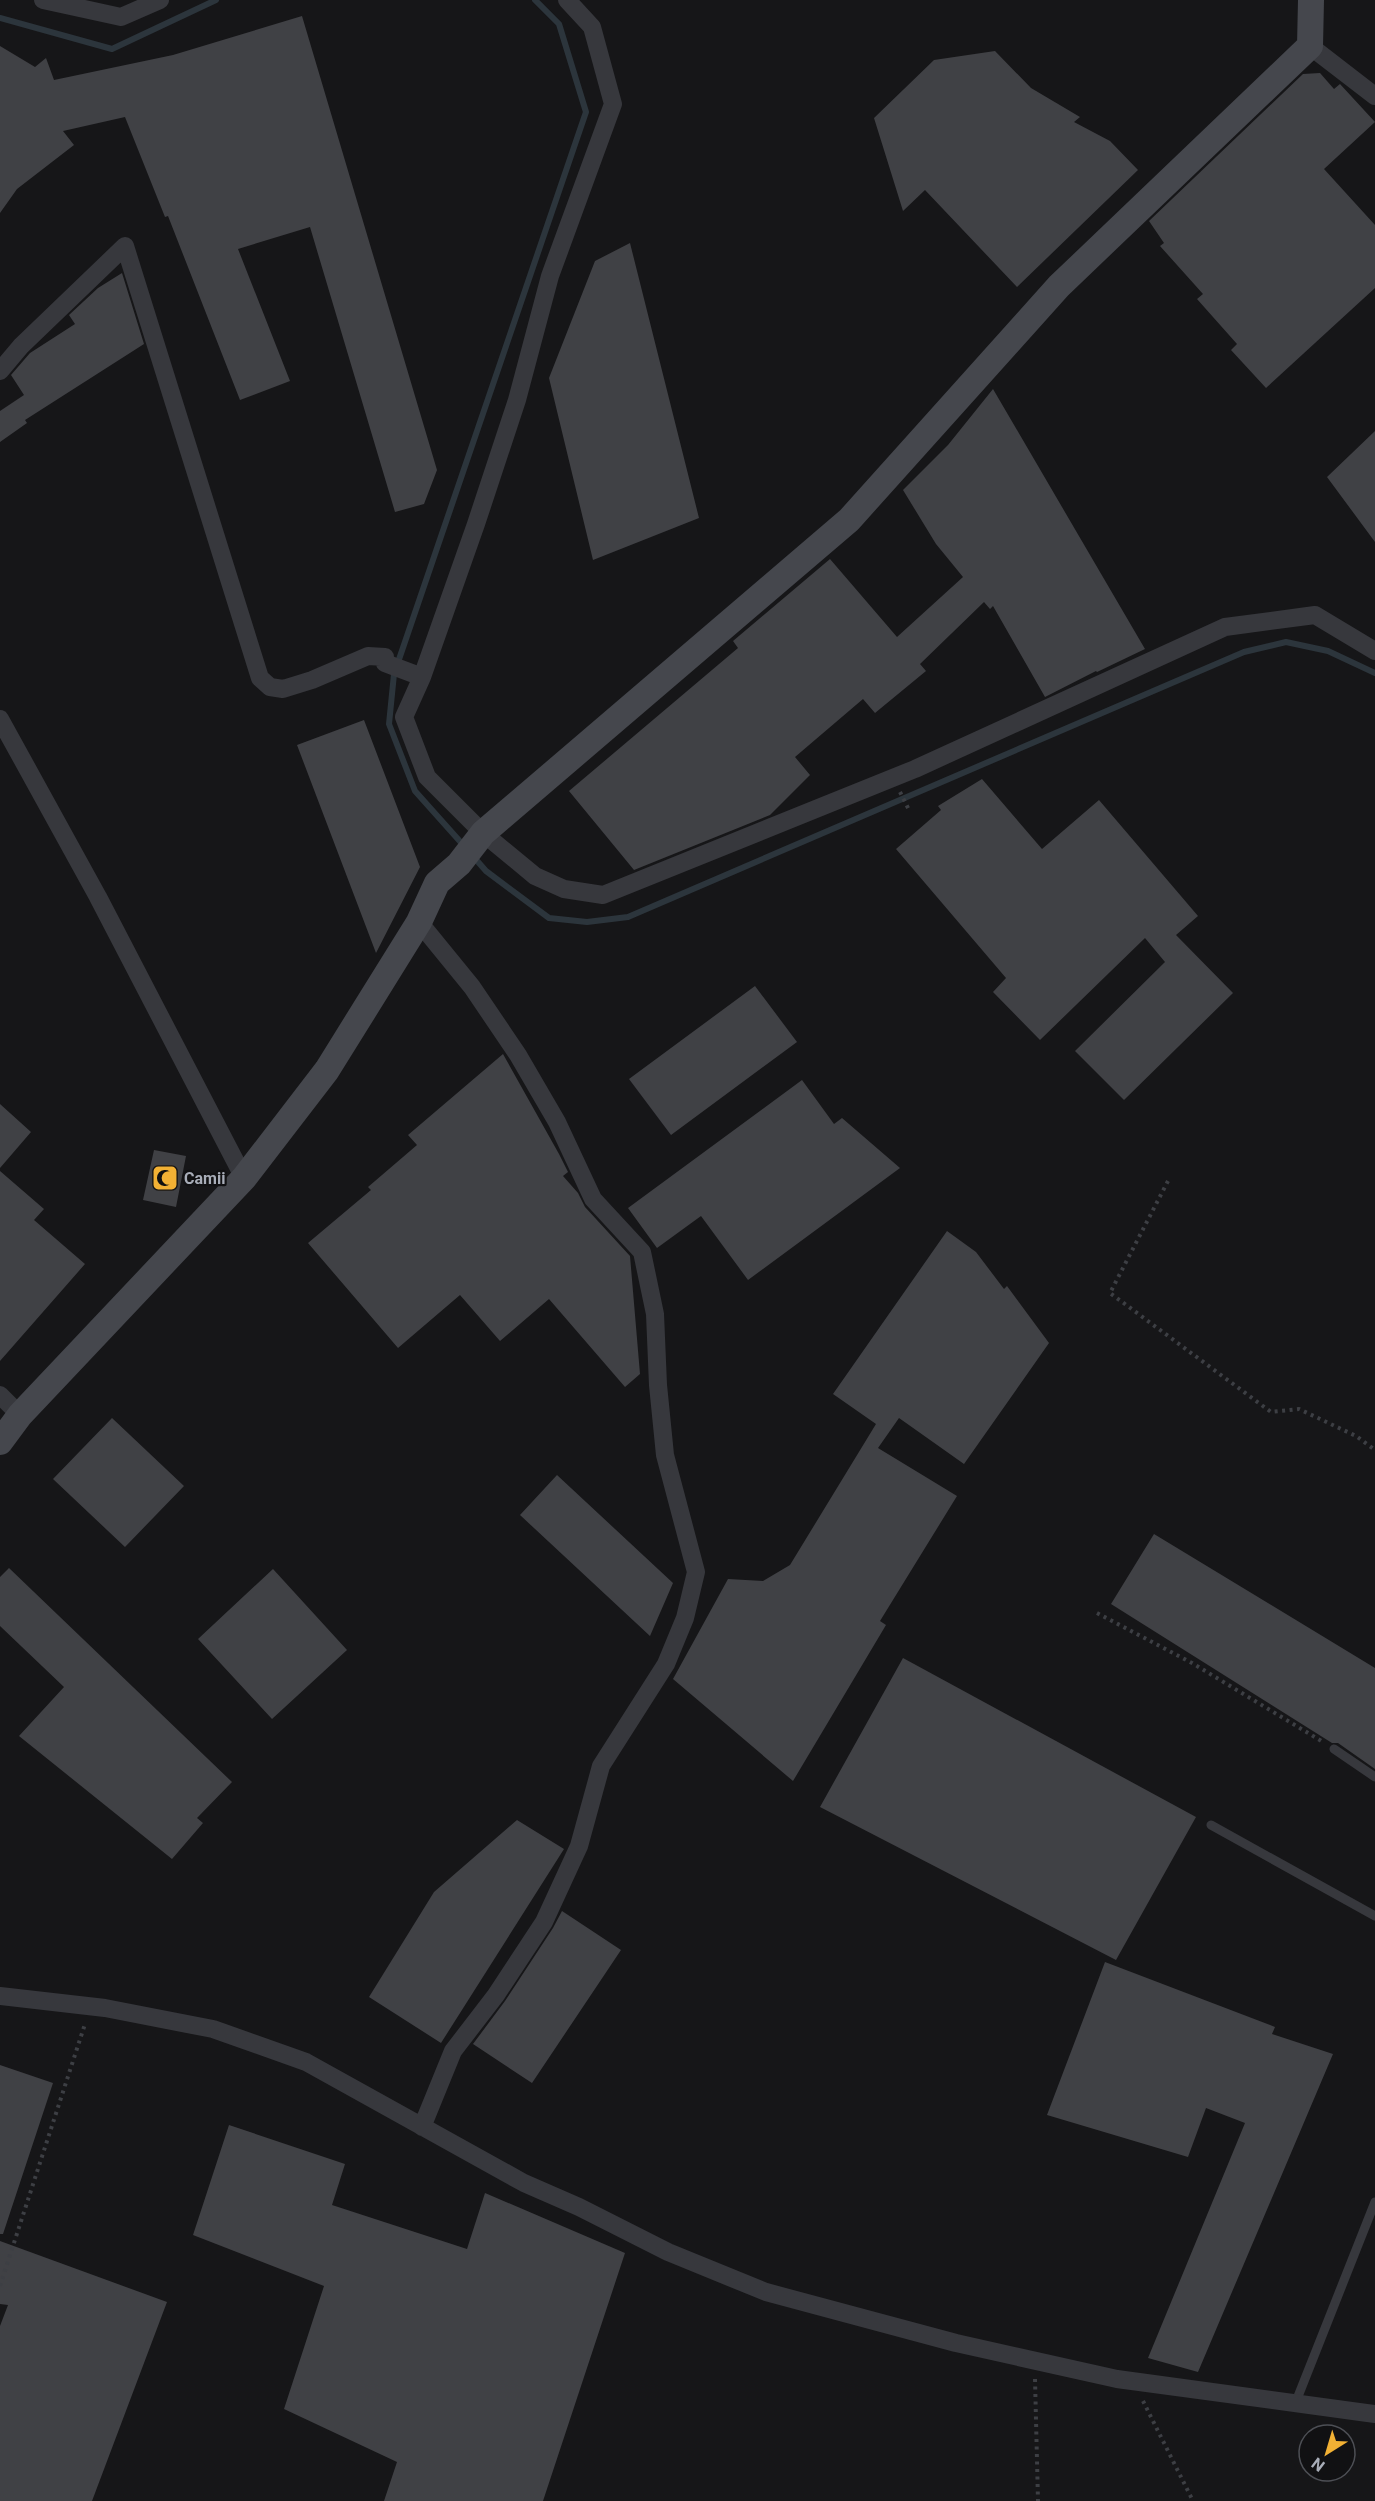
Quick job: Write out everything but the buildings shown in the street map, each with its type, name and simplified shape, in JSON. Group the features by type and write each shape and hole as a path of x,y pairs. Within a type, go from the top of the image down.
{"street":[{"path":"43,0 121,17 160,0"},
{"path":"567,0 592,27 613,104 550,276 517,400 415,674 404,717 427,777 481,838 535,876 564,889 603,895 915,769 1225,627 1315,615 1375,651"},
{"path":"0,1442 20,1415 244,1178 327,1070 419,922 437,883 459,864 481,838 849,520 1059,286 1310,46 1311,0"},
{"path":"1310,46 1375,96"},
{"path":"0,371 21,346 125,246 260,678 270,687 283,689 312,680 368,656 385,657 385,663 415,674"},
{"path":"0,719 98,897 244,1178"},
{"path":"419,922 472,987 518,1055 557,1122 593,1199 642,1252 655,1314 658,1385 665,1455 696,1572 685,1618 666,1664 601,1766 579,1846 544,1922 496,1995 453,2051 422,2127"},
{"path":"0,1395 20,1415"},
{"path":"0,1996 91,2007 213,2029 296,2059 524,2183 579,2207 668,2252 766,2292 956,2343 1133,2381 1375,2414"}],"lane":[{"path":"1334,1749 1375,1777"},
{"path":"1211,1825 1375,1916"},
{"path":"1295,2404 1375,2202"}],"path":[{"path":"1168,1181 1110,1293 1271,1412 1299,1409 1356,1436 1375,1450"},
{"path":"1097,1613 1192,1663 1334,1749"},
{"path":"0,2286 91,2007"},
{"path":"1034,2360 1038,2501"},
{"path":"1133,2381 1193,2501"}],"waterway":[{"path":"0,18 112,49 216,0"},
{"path":"465,847 415,791 389,724 394,674 586,112 559,24 535,0"},
{"path":"472,855 486,871 549,918 587,922 628,917 1244,652 1286,642 1328,651 1375,673"}],"place":[{"name":"Camii","path":"165,1178"}]}
